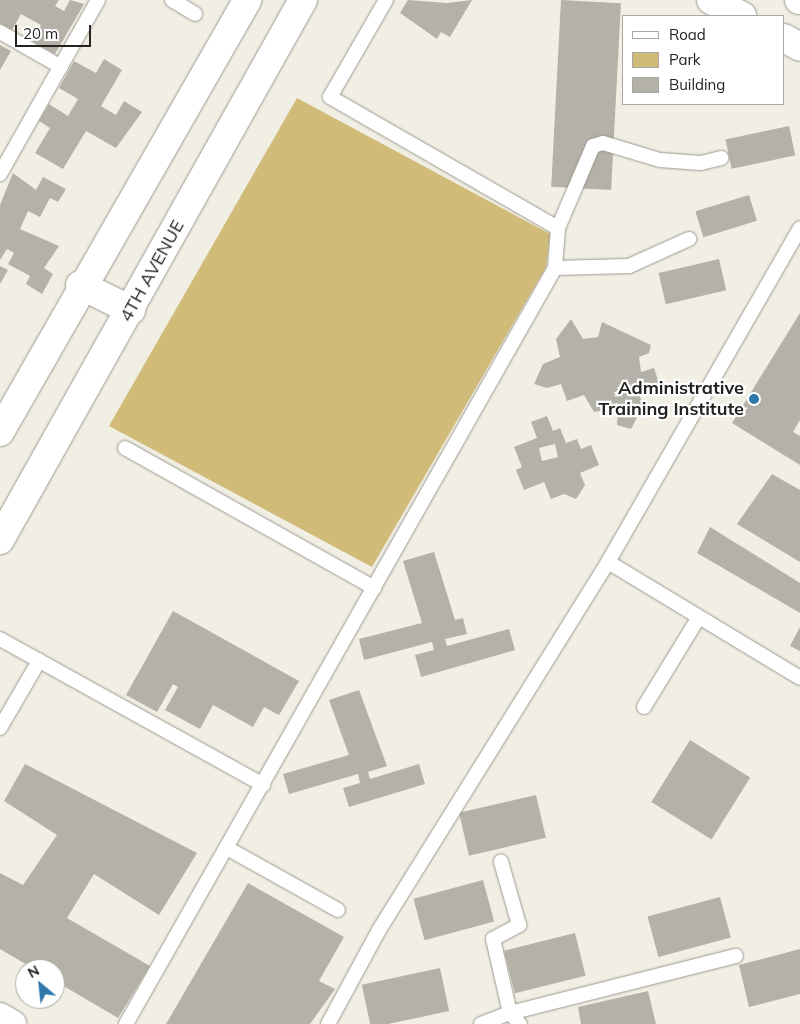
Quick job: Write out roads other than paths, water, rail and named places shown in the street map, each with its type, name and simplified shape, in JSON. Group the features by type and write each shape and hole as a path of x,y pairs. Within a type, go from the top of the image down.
{"main road":[{"path":"0,432 80,285 247,0"},
{"name":"4TH AVENUE","path":"0,540 131,310 303,0"},
{"path":"711,0 740,15"},
{"path":"785,39 800,47"},
{"path":"80,285 131,310"},
{"path":"0,1017 12,1024"}],"lane":[{"path":"0,174 98,0"},
{"path":"172,0 196,14"},
{"path":"386,0 330,97 558,228"},
{"path":"0,32 61,67"},
{"path":"126,1024 554,268 558,228 593,146 602,143 668,160 701,163 720,158"},
{"path":"328,1024 379,930 608,562 800,228"},
{"path":"554,268 629,266 689,240"},
{"path":"126,448 374,588"},
{"path":"608,562 800,678"},
{"path":"644,707 699,617"},
{"path":"0,639 263,785"},
{"path":"0,728 39,661"},
{"path":"227,848 338,910"},
{"path":"501,862 519,925 494,939 510,1013 520,1024"},
{"path":"481,1024 510,1013 736,956"}],"place":[{"name":"Administrative Training Institute","path":"754,399"}]}
